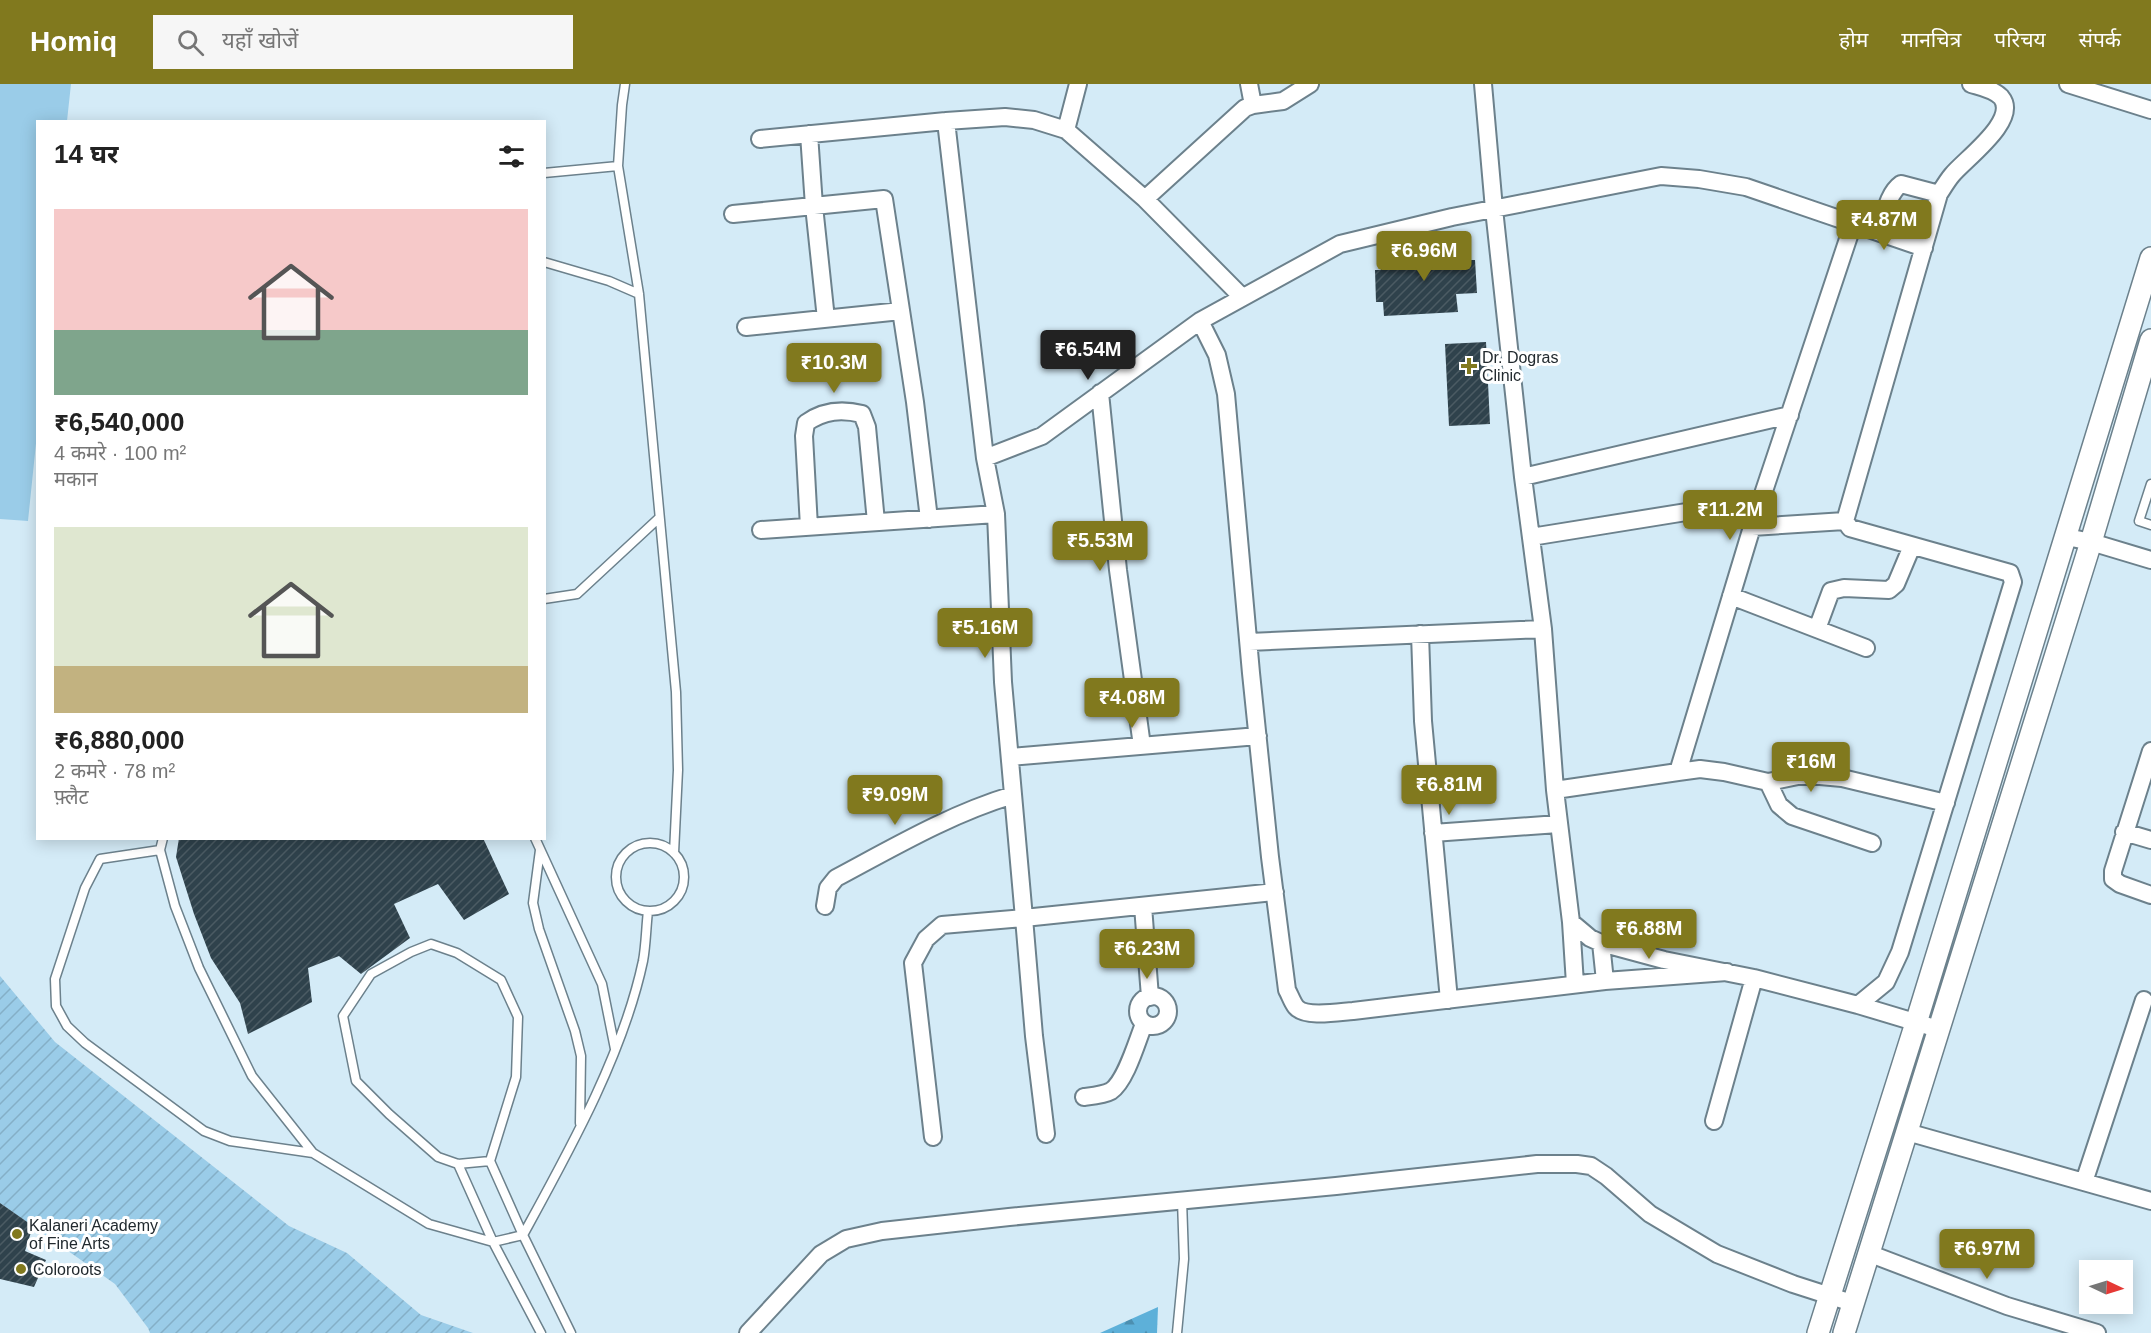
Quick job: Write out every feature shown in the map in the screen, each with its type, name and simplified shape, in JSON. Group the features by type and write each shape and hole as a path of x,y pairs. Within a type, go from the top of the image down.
{"street":[{"path":"1066,130 1078,84"},
{"path":"1249,84 1253,105"},
{"path":"1145,199 1245,108 1283,101 1310,84"},
{"path":"1483,84 1523,477 1543,629 1558,824 1571,922 1575,984"},
{"path":"1858,1005 1886,982 1900,952 2013,582 2010,573 1850,528 1845,520 1939,194 1952,174 1982,147 1995,131 2005,111 2002,99 1992,90 1971,84"},
{"path":"2068,84 2151,110"},
{"path":"760,140 1005,117 1034,120 1066,130 1145,199 1242,297"},
{"path":"946,121 985,458 996,514 1003,682 1034,1036 1047,1134"},
{"path":"809,135 826,319"},
{"path":"985,458 1042,436 1200,321 1340,244 1494,208 1661,176 1699,179 1746,187 1853,225 1880,231 1924,248"},
{"path":"1880,231 1891,196 1901,184 1939,194"},
{"path":"733,214 884,199 915,402 929,519"},
{"path":"1678,772 1752,527 1853,225"},
{"path":"1818,1333 1917,1023 2151,258"},
{"path":"746,327 901,311"},
{"path":"1200,321 1217,355 1226,394 1275,892 1287,990 1297,1008 1302,1012 1314,1014 1353,1011 1575,984 1727,972"},
{"path":"1844,1333 2091,542 2151,340"},
{"path":"1100,393 1118,570 1142,746"},
{"path":"809,527 804,436 806,423 817,415 832,411 862,414 867,427 876,522"},
{"path":"1523,477 1790,415"},
{"path":"1531,537 1761,500"},
{"path":"761,530 996,514"},
{"path":"1752,527 1845,520"},
{"path":"2067,537 2151,561"},
{"path":"1817,629 1831,591 1844,588 1889,590 1896,584 1912,546"},
{"path":"1731,596 1866,648"},
{"path":"1249,642 1543,629"},
{"path":"1420,634 1423,721 1449,1000"},
{"path":"1010,757 1258,736"},
{"path":"2151,751 2113,871 2113,879 2120,884 2151,895"},
{"path":"1555,790 1700,769 1768,782 1798,776 1831,777 1946,803"},
{"path":"1768,782 1779,805 1792,816 1872,843"},
{"path":"825,906 828,888 836,878 960,813 1013,795"},
{"path":"1433,833 1558,824"},
{"path":"2124,832 2151,840"},
{"path":"933,1137 913,963 926,939 942,925 1275,892"},
{"path":"1143,906 1150,997"},
{"path":"1571,922 1584,934 1601,943 1664,960 1754,978 1938,1029"},
{"path":"1601,943 1605,981"},
{"path":"1714,1121 1754,978"},
{"path":"1150,997 1157,997 1167,1005 1166,1019 1160,1025 1144,1024 1139,1017 1138,1011 1144,999 1150,997"},
{"path":"2084,1182 2144,1000"},
{"path":"1084,1097 1109,1093 1117,1087 1144,1024"},
{"path":"1907,1132 2151,1201"},
{"path":"748,1333 821,1254 846,1239 894,1230 1537,1164 1591,1166 1650,1214 1717,1254 1852,1304"},
{"path":"1868,1253 2007,1306 2097,1333"}],"lane":[{"path":"626,84 622,105 618,166 639,294 676,692 678,770 674,853"},
{"path":"546,173 618,166"},
{"path":"546,263 609,281 639,294"},
{"path":"2151,484 2139,521 2151,525"},
{"path":"546,599 577,594 659,518"},
{"path":"162,840 160,850 175,906 198,968 252,1076 313,1153 429,1224 493,1242 523,1235 563,1162 628,1019 644,960 648,911"},
{"path":"536,840 602,984 615,1049"},
{"path":"655,843 665,846 674,853 681,862 684,873 683,885 678,896 670,905 660,910 648,911 637,909 628,903 621,895 616,874 625,854 633,848 655,843"},
{"path":"160,850 100,859 86,888 55,979 56,1006 67,1026 85,1043 204,1131 230,1141 313,1153"},
{"path":"540,850 533,903 539,929 575,1031 581,1056 580,1125"},
{"path":"490,1161 458,1164 438,1157 356,1081 343,1016 371,974 431,944 457,953 501,980 518,1017 516,1077 490,1161 571,1333"},
{"path":"458,1164 493,1242 541,1333"},
{"path":"1177,1333 1184,1259 1182,1200"}],"green space":[{"path":"1158,1307 1157,1333 1100,1333"}],"shaded area":[{"path":"0,84 71,84 67,120 36,120 36,443 28,521 0,519"},
{"path":"0,976 55,1042 289,1226 347,1253 421,1315 473,1333 150,1333 115,1284 0,1203"}],"building":[{"path":"1459,249 1459,254 1466,254 1467,260 1475,260 1477,293 1456,294 1458,312 1384,316 1383,302 1376,302 1375,270 1381,270 1380,254"},
{"path":"1486,342 1490,424 1449,426 1445,344"},
{"path":"179,840 484,840 509,894 464,920 438,884 394,904 410,938 361,974 339,956 308,968 312,1002 248,1034 240,1003 211,958 176,857"},
{"path":"0,1203 33,1226 25,1251 46,1260 34,1287 0,1279"}],"place":[{"name":"Dr. Dogras Clinic","path":"1469,366"},
{"name":"Kalaneri Academy of Fine Arts","path":"17,1234"},
{"name":"Coloroots","path":"21,1269"}]}
